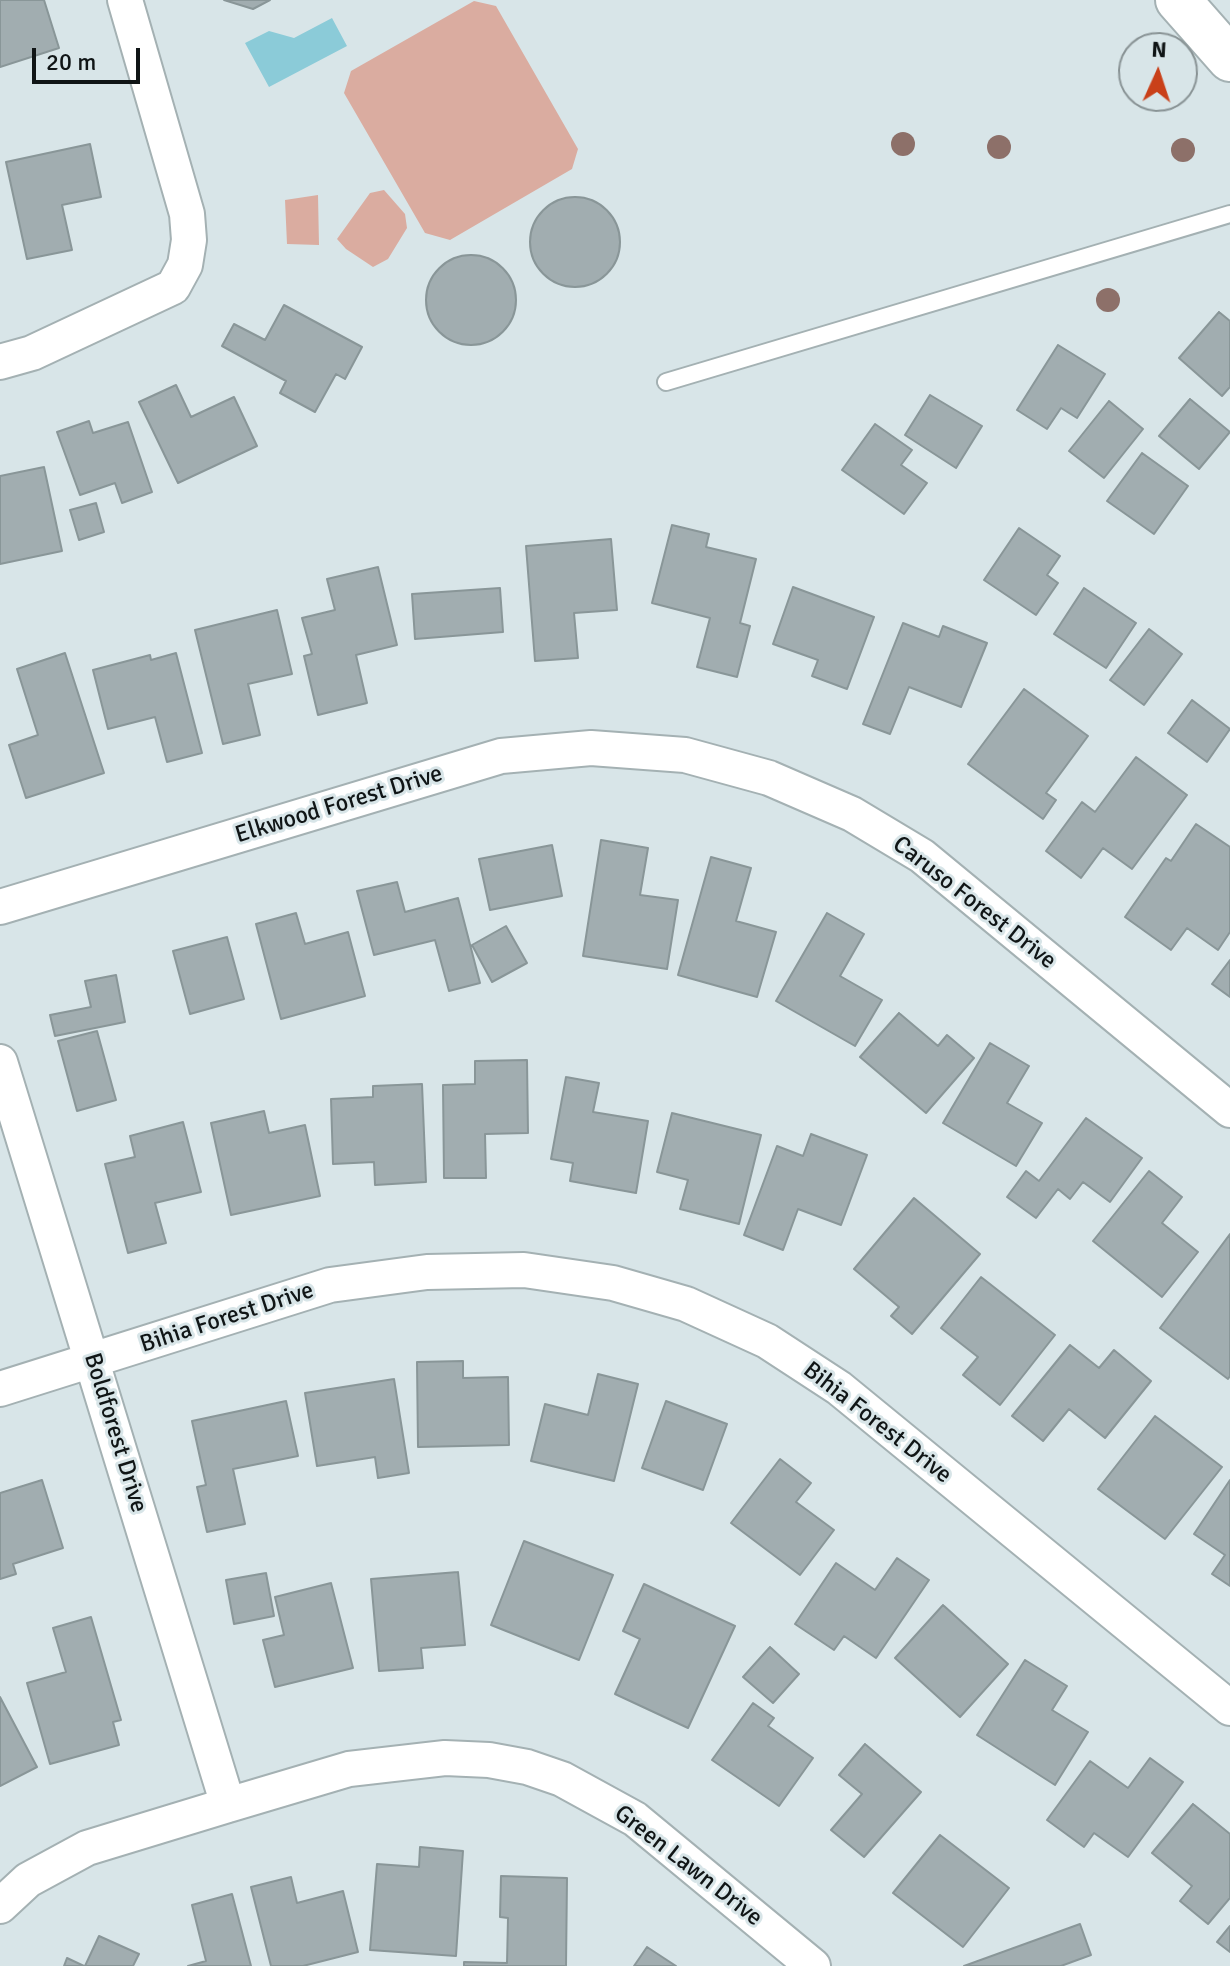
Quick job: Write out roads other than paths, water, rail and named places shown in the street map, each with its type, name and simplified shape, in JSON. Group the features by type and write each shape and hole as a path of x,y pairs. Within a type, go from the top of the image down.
{"main road":[{"path":"1178,0 1230,59"}],"street":[{"path":"0,362 32,353 173,287 185,265 189,240 187,214 125,0"},
{"name":"Elkwood Forest Drive","path":"0,907 501,756 591,748 685,755"},
{"name":"Caruso Forest Drive","path":"685,755 769,778 852,814 922,856 1230,1110"},
{"name":"Boldforest Drive","path":"0,1062 228,1805"},
{"name":"Bihia Forest Drive","path":"0,1389 330,1285 427,1272 524,1270 613,1283 686,1304 767,1341 839,1388 1230,1708"},
{"name":"Green Lawn Drive","path":"0,1906 28,1880 87,1848 349,1769 399,1761 460,1758 527,1767 562,1779 635,1819 813,1966"}],"lane":[{"path":"666,382 1230,214"}],"water":[{"path":"332,18 347,46 269,87 245,43 269,31 294,38"}]}
